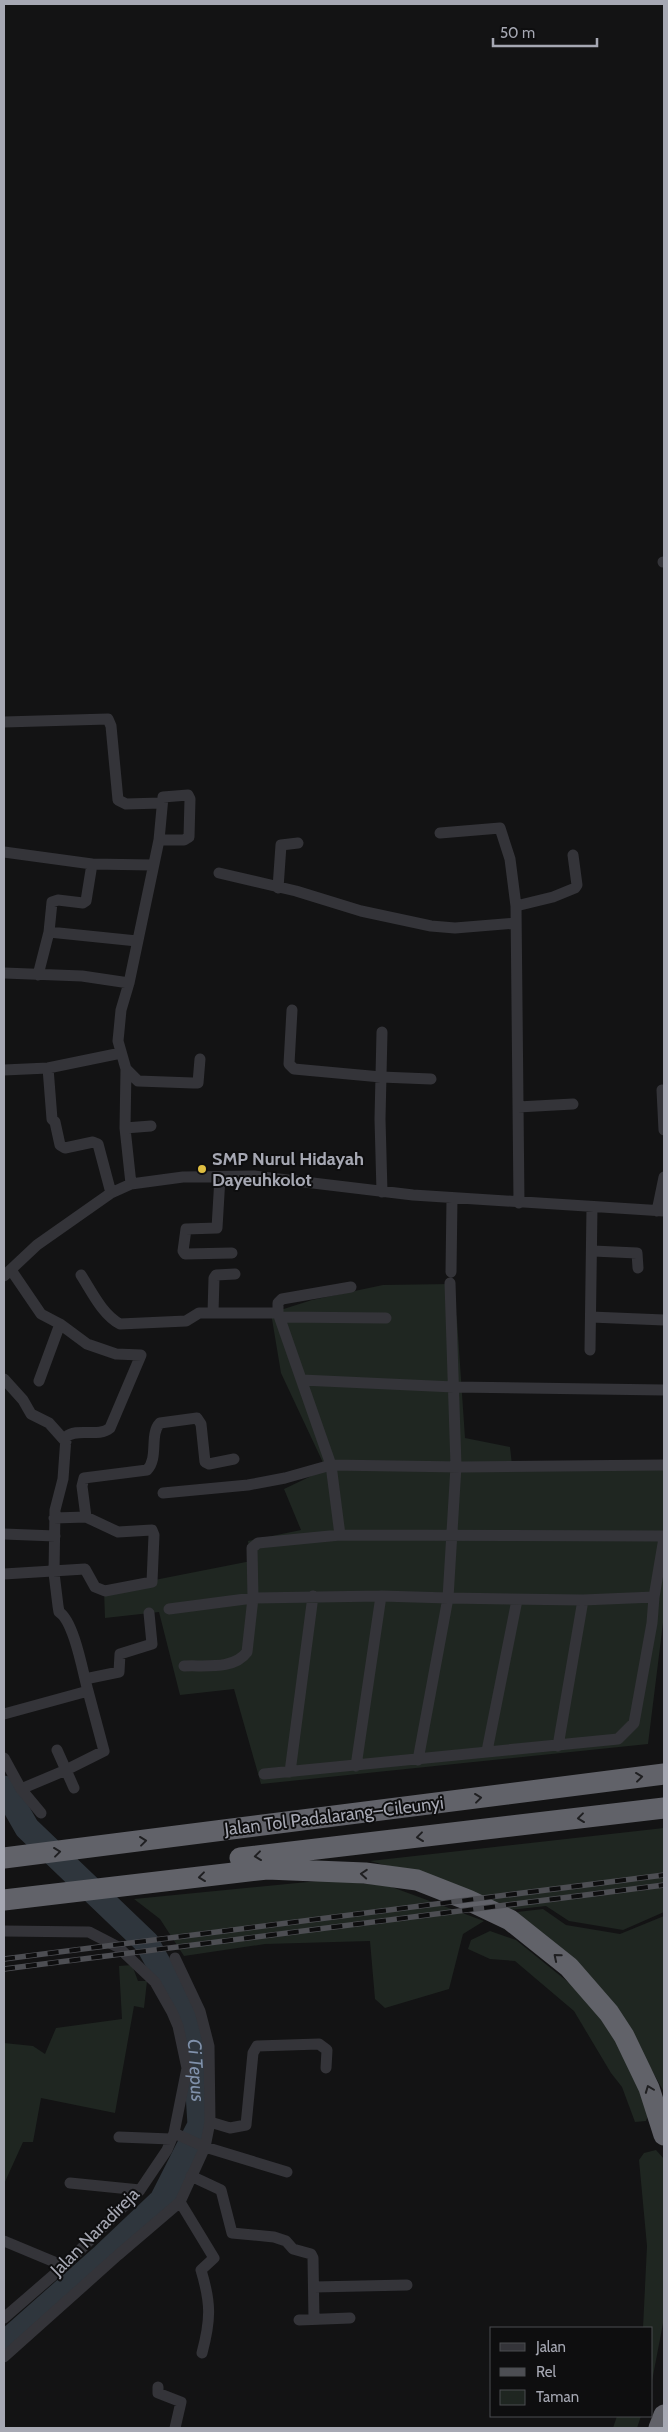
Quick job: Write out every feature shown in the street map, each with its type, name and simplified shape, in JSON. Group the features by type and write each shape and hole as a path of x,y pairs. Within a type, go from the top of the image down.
{"highway":[{"name":"Jalan Tol Padalarang–Cileunyi","path":"11,1858 664,1774"},
{"name":"Jalan Tol Padalarang–Cileunyi","path":"13,1891 115,1880 664,1808"},
{"path":"115,1880 267,1870 366,1873 417,1880 468,1900 510,1920 541,1943 569,1967 609,2013 624,2036 650,2088 664,2135"},
{"path":"659,2428 664,2415"}],"street":[{"path":"4,722 108,719 112,726 118,800 126,804 180,795 188,795 190,798 189,835 187,839 167,840"},
{"path":"131,1184 125,1128 126,1069 118,1041 121,1010 129,983 152,865 167,840 165,799"},
{"path":"440,833 500,828 512,865 516,906 520,1203"},
{"path":"278,888 281,845 298,843"},
{"path":"4,852 92,864 152,865"},
{"path":"516,906 553,897 575,888 577,885 573,855"},
{"path":"38,975 49,932 52,902 58,900 86,902 92,864"},
{"path":"219,873 361,911 431,926 456,928 516,923"},
{"path":"49,932 137,941"},
{"path":"4,973 82,976 129,983"},
{"path":"292,1010 289,1064 292,1067 381,1077 431,1078"},
{"path":"382,1032 382,1192"},
{"path":"4,1070 48,1068 121,1053"},
{"path":"126,1069 143,1082 198,1083 200,1059"},
{"path":"48,1068 52,1119 55,1122 60,1145 65,1148 93,1142 98,1144 111,1194"},
{"path":"662,1090 664,1130"},
{"path":"518,1108 573,1104"},
{"path":"125,1128 151,1126"},
{"path":"21,1789 66,1770 104,1750 74,1640 65,1615 59,1612 54,1573 54,1518 63,1480 66,1442 69,1434 102,1432 110,1428 142,1355 116,1354 86,1344 60,1324 42,1314 7,1273 37,1245 111,1194 131,1184 183,1177 254,1176 382,1192 520,1203 661,1211 664,1177"},
{"path":"220,1177 217,1228 186,1228 183,1250 185,1254 232,1253"},
{"path":"418,1760 448,1598 453,1534 456,1466 450,1278 452,1198"},
{"path":"590,1350 593,1251 592,1207"},
{"path":"593,1251 637,1253 638,1268"},
{"path":"213,1313 214,1278 216,1275 235,1274"},
{"path":"81,1275 102,1308 113,1320 120,1324 186,1321 197,1314 213,1313 386,1318"},
{"path":"340,1535 332,1464 280,1315 278,1303 282,1298 352,1287"},
{"path":"591,1317 664,1320"},
{"path":"39,1381 60,1324"},
{"path":"4,1379 23,1400 31,1414 49,1423 66,1442"},
{"path":"302,1380 454,1387 664,1390"},
{"path":"86,1517 82,1480 92,1476 147,1470 152,1463 157,1429 160,1423 198,1418 201,1424 205,1462 209,1464 234,1459"},
{"path":"163,1493 248,1485 285,1478 332,1464 456,1466 664,1465"},
{"path":"4,1574 54,1573 85,1569 95,1587 105,1591 152,1582 154,1535 152,1530 118,1532 86,1517 54,1518"},
{"path":"4,1534 55,1536"},
{"path":"184,1666 233,1664 243,1658 247,1652 253,1598 252,1548 254,1544 340,1535 453,1534 664,1537 654,1597 652,1623 634,1723 618,1739 264,1774"},
{"path":"169,1609 253,1598 313,1596 517,1600 654,1597"},
{"path":"290,1772 313,1596"},
{"path":"356,1766 381,1596"},
{"path":"486,1751 517,1600"},
{"path":"558,1746 583,1600"},
{"path":"85,1679 119,1672 120,1654 152,1644 148,1613"},
{"path":"4,1714 88,1691"},
{"path":"57,1750 74,1788"},
{"path":"4,1758 21,1789 41,1813"},
{"name":"Jalan Naradireja","path":"4,1931 89,1932 118,1947 155,1982 178,2026 187,2068 173,2136 167,2150 140,2190 64,2266 4,2318"},
{"path":"4,2357 180,2202 204,2146 210,2122 208,2038 200,2011 175,1958"},
{"path":"210,2122 230,2128 246,2125 253,2053 258,2046 320,2044 327,2050 326,2068"},
{"path":"118,2137 173,2136 186,2138 204,2146 287,2172"},
{"path":"191,2176 221,2190 232,2234 274,2238 286,2242 293,2249 311,2254 313,2258 314,2319"},
{"path":"70,2184 140,2190"},
{"path":"180,2202 214,2258 201,2270 209,2298 207,2332 202,2353"},
{"path":"4,2241 64,2266"},
{"path":"314,2287 408,2285"},
{"path":"299,2320 350,2318"},
{"path":"158,2387 158,2393 182,2402 175,2428"}],"green space":[{"path":"451,1284 457,1320 465,1438 510,1447 512,1465 664,1467 664,1615 648,1744 261,1784 234,1689 180,1695 159,1612 105,1618 104,1590 251,1561 248,1541 301,1530 284,1489 326,1469 281,1373 271,1313 312,1300 383,1285"},
{"path":"664,1828 664,1912 623,1930 569,1921 546,1906 510,1910 452,1883 370,1861"},
{"path":"328,1880 389,1886 484,1921 463,1934 449,1989 385,2008 375,1999 370,1941 265,1944 184,1956 160,1919 134,1899"},
{"path":"543,1909 566,1925 620,1934 664,1916 664,2092 637,2044 517,1912"},
{"path":"490,1931 516,1940 599,2007 650,2110 646,2121 635,2122 622,2087 611,2073 574,2011 515,1961 490,1959 468,1949 471,1940"},
{"path":"132,1965 138,1981 147,1981 144,2008 134,2006 115,2113 41,2098 33,2142 23,2142 4,2184 4,2043 33,2046 45,2054 56,2028 122,2019 119,1966"},
{"path":"656,2150 664,2159 664,2318 653,2376 653,2327 643,2327 647,2246 639,2160 644,2153"},
{"path":"617,2417 641,2417 637,2428 613,2428"}],"waterway":[{"name":"Ci Tepus","path":"4,1788 27,1828 147,1943 194,2027 200,2125 162,2200 103,2256 4,2344"}],"railway":[{"path":"4,1959 664,1875"},
{"path":"4,1969 664,1885"}],"place":[{"name":"SMP Nurul Hidayah Dayeuhkolot","path":"202,1169"}]}
